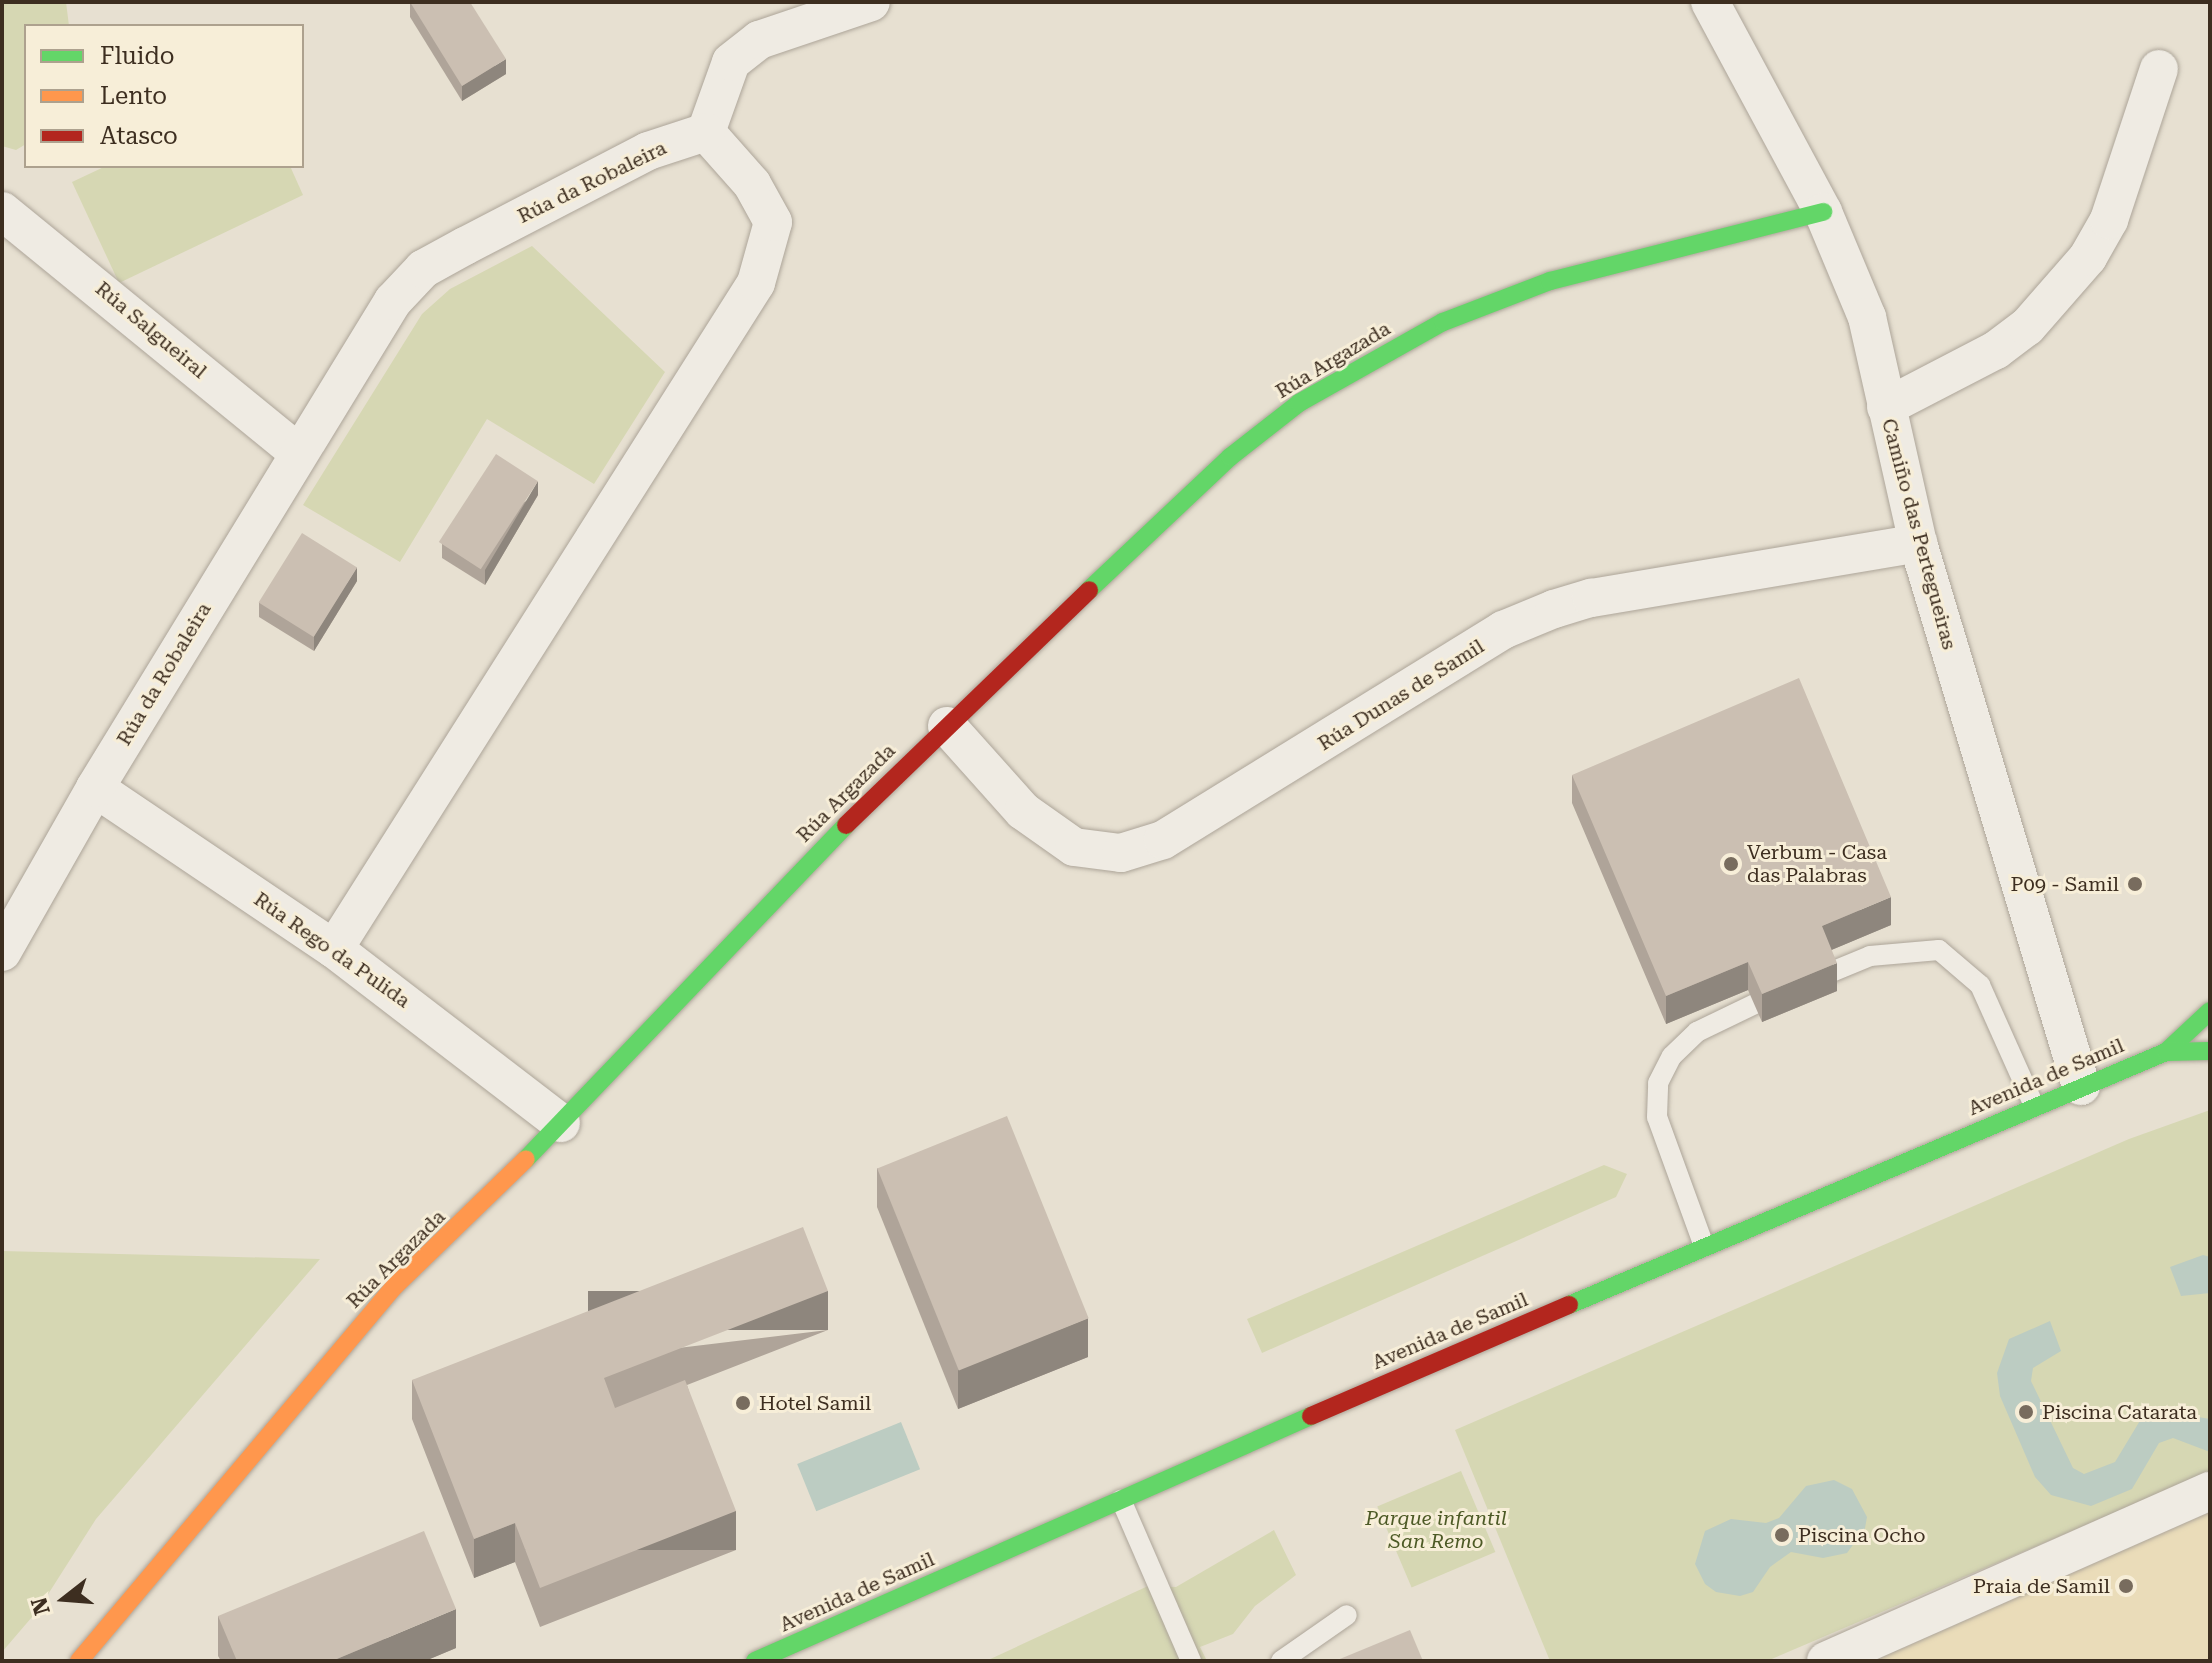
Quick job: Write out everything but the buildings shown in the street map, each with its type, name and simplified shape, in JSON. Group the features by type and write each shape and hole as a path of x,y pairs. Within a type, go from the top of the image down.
{"street":[{"path":"334,949 756,283 773,222 752,184 706,132 731,62 759,40 871,2"},
{"name":"Camiño das Pertegueiras","path":"1710,2 1823,212 1867,317 1918,543 2081,1086"},
{"path":"1886,407 1996,350 2027,327 2088,257 2109,220 2159,69"},
{"name":"Rúa da Robaleira","path":"2,952 95,788 393,301 423,269 648,151 706,132"},
{"name":"Rúa Salgueiral","path":"2,211 298,452"},
{"name":"Rúa Argazada","path":"79,1661 395,1286 561,1123 947,726 1230,457 1324,389 1443,322 1550,281 1823,212"},
{"name":"Rúa Dunas de Samil","path":"947,726 1023,811 1074,847 1121,853 1189,825 1503,630 1554,609 1591,598 1918,543"},
{"name":"Rúa Rego da Pulida","path":"95,788 334,949 561,1123"},
{"name":"Avenida de Samil","path":"2166,1052 2210,1011"},
{"name":"Avenida de Samil","path":"755,1661 1704,1246 2081,1086 2166,1052 2210,1051"},
{"path":"1826,1661 2210,1491"}],"lane":[{"path":"1829,973 1870,956 1939,950 1980,985 2034,1106"},
{"path":"1704,1246 1657,1117 1658,1083 1672,1056 1697,1032 1755,1004"},
{"path":"1121,1500 1191,1661"},
{"path":"1281,1661 1347,1615"}],"green space":[{"path":"2,2 66,2 69,24 24,24 24,145 16,150 2,146"},
{"path":"102,168 291,168 303,195 119,283 72,182"},
{"path":"532,246 665,372 594,484 487,419 400,562 303,505 422,314 450,289"},
{"path":"2210,1110 2210,1472 1767,1661 1550,1661 1455,1430 2129,1139"},
{"path":"1604,1165 1627,1174 1616,1197 1262,1353 1247,1319"},
{"path":"2,1251 320,1259 96,1519 38,1610 2,1652"},
{"name":"Parque infantil San Remo","path":"1461,1471 1495,1552 1412,1588 1377,1507"},
{"path":"1274,1530 1296,1575 1255,1606 1233,1634 1200,1647 1207,1661 986,1661 1148,1586 1176,1587"}],"sand":[{"name":"Praia de Samil","path":"2210,1512 2210,1661 1874,1661"}],"shaded area":[{"path":"2203,1255 2210,1257 2210,1293 2181,1296 2170,1267"},
{"name":"Piscina Catarata","path":"2050,1321 2061,1351 2033,1368 2031,1381 2073,1468 2084,1474 2115,1462 2141,1419 2157,1410 2210,1419 2210,1452 2173,1438 2159,1443 2132,1489 2091,1506 2051,1495 2035,1477 2000,1396 1997,1373 2009,1339"},
{"path":"901,1422 920,1469 816,1511 797,1464"},
{"name":"Piscina Ocho","path":"1834,1480 1852,1489 1867,1517 1865,1528 1847,1553 1823,1558 1791,1552 1770,1567 1753,1592 1740,1596 1716,1592 1705,1584 1695,1564 1705,1531 1731,1519 1766,1523 1779,1518 1806,1486"}],"traffic: fast":[{"path":"1089,590 1230,457 1299,403 1443,322 1550,281 1823,212"},
{"path":"526,1159 846,825"},
{"path":"2166,1052 2210,1011"},
{"path":"1569,1305 2166,1052 2210,1051"},
{"path":"755,1661 1311,1416"}],"traffic: slow":[{"path":"79,1661 395,1286 526,1159"}],"traffic: jam":[{"path":"846,825 1089,590"},
{"path":"1311,1416 1569,1305"}],"place":[{"name":"Verbum - Casa das Palabras","path":"1731,864"},
{"name":"P09 - Samil","path":"2135,884"},
{"name":"Hotel Samil","path":"743,1403"},
{"name":"Piscina Catarata","path":"2026,1412"},
{"name":"Piscina Ocho","path":"1782,1535"},
{"name":"Praia de Samil","path":"2126,1586"}]}
